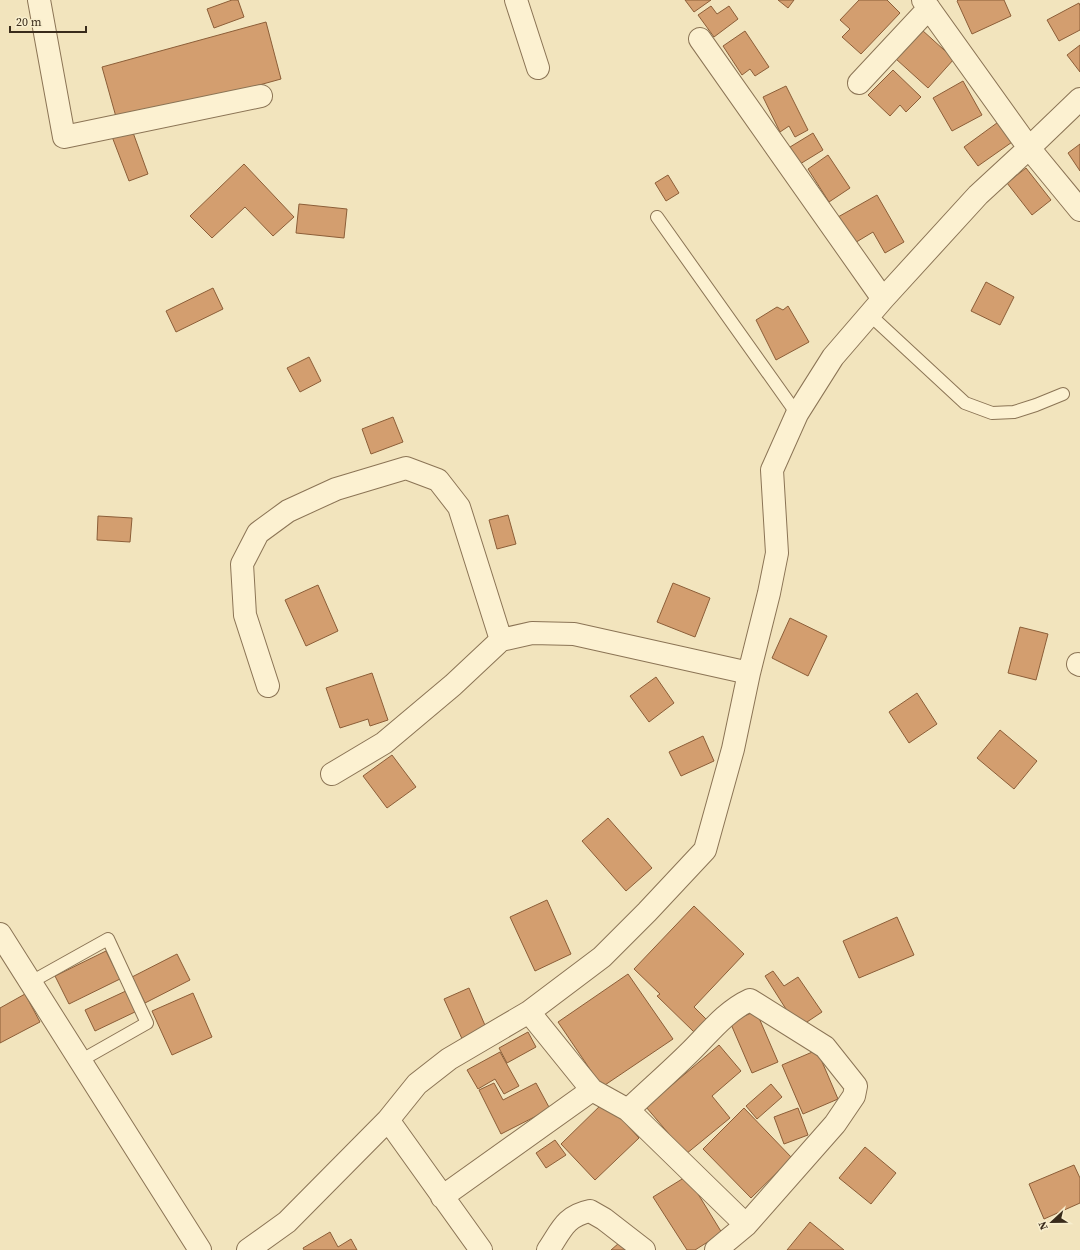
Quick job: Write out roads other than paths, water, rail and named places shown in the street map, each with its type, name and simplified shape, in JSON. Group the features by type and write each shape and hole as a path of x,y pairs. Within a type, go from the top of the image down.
{"street":[{"path":"39,0 64,137 261,96"},
{"path":"516,0 538,68"},
{"path":"859,83 926,4 1029,148 1080,210"},
{"path":"700,39 876,307"},
{"path":"248,1250 287,1222 388,1120 417,1084 449,1059 530,1012 602,957 647,912 705,850 733,749 777,553 772,470 797,414 833,357 876,307 978,194 1080,99"},
{"path":"268,686 246,615 242,564 258,533 288,511 336,489 406,468 438,480 459,507 501,640"},
{"path":"332,774 384,743 453,685 501,640 532,633 574,634 749,673"},
{"path":"0,934 200,1250"},
{"path":"628,1110 739,1005 750,1000 825,1047 856,1086 854,1096 835,1124 746,1226 716,1250"},
{"path":"530,1012 592,1090 628,1110 746,1226"},
{"path":"442,1197 592,1090"},
{"path":"388,1120 481,1250"},
{"path":"548,1250 568,1221 578,1214 590,1211 644,1250"}],"lane":[{"path":"657,217 797,414"},
{"path":"876,307 965,403 992,413 1014,412 1063,394"},
{"path":"31,982 108,939 148,1024 80,1061"}]}
